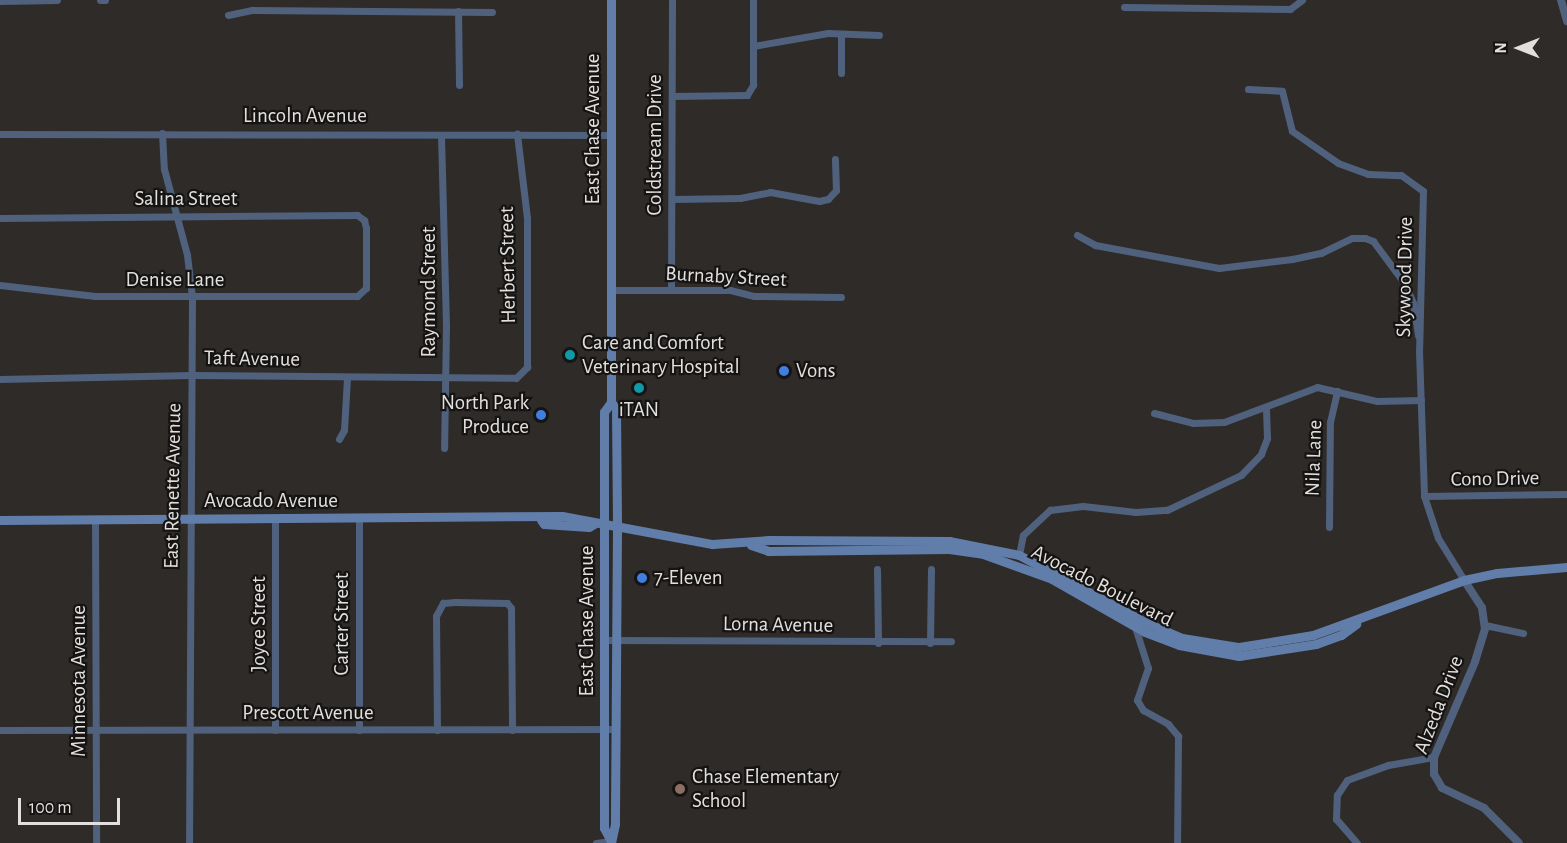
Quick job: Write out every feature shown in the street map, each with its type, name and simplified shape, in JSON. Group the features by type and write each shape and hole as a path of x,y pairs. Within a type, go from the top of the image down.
{"main road":[{"name":"East Chase Avenue","path":"611,0 611,402 616,409 617,528 605,729 604,828 611,842"},
{"name":"East Chase Avenue","path":"611,402 604,412 606,526 615,729 615,824 611,842"},
{"name":"Avocado Avenue","path":"0,520 541,519 562,516 617,528"},
{"name":"Avocado Boulevard","path":"617,528 694,542 749,544 778,540 949,541 1019,555 1149,624 1199,641 1239,647 1278,644 1360,620 1464,580 1497,573 1567,567"},
{"name":"Avocado Boulevard","path":"749,544 768,551 949,549 983,554 1052,579 1135,627 1179,645 1239,656 1316,644 1341,635 1360,620"}],"street":[{"path":"0,2 57,0"},
{"path":"434,0 434,10"},
{"name":"Coldstream Drive","path":"671,290 672,0"},
{"path":"672,96 747,95 753,85 753,0"},
{"path":"1124,7 1290,9 1302,0"},
{"path":"1561,0 1567,21"},
{"path":"228,15 252,9 492,12"},
{"path":"458,11 459,85"},
{"path":"753,46 841,34 879,34"},
{"path":"841,34 841,73"},
{"name":"Skywood Drive","path":"1248,89 1282,92 1292,130 1338,163 1368,174 1401,174 1420,185 1420,342 1424,496 1438,538 1464,580"},
{"name":"Lincoln Avenue","path":"0,135 162,133 611,135"},
{"name":"East Renette Avenue","path":"162,133 164,169 188,255 192,297 189,843"},
{"name":"Herbert Street","path":"504,378 516,378 526,368 526,218 517,134"},
{"name":"Raymond Street","path":"441,135 446,378 444,448"},
{"path":"672,199 740,198 770,192 819,201 828,199 836,190 835,159"},
{"name":"Salina Street","path":"0,218 20,215 352,215 364,220 366,228 366,288 351,296"},
{"path":"1077,235 1095,245 1219,268 1292,259 1322,253 1352,238 1369,239 1405,284 1420,342"},
{"name":"Denise Lane","path":"0,285 95,296 351,296"},
{"name":"Burnaby Street","path":"610,290 671,290 841,297"},
{"name":"Taft Avenue","path":"0,379 191,375 504,378"},
{"path":"339,439 344,430 347,378"},
{"path":"1154,413 1208,424 1266,408 1306,388 1337,391 1377,401 1421,400"},
{"name":"Nila Lane","path":"1329,527 1330,422 1337,391"},
{"path":"1019,555 1023,535 1050,510 1083,506 1136,513 1167,510 1241,475 1261,454 1267,438 1266,408"},
{"name":"Cono Drive","path":"1424,496 1567,494"},
{"name":"Joyce Street","path":"275,519 275,730"},
{"name":"Carter Street","path":"359,519 359,730"},
{"name":"Minnesota Avenue","path":"95,520 96,843"},
{"path":"877,569 878,643"},
{"path":"930,643 931,569"},
{"path":"1464,580 1482,608 1485,625 1523,633"},
{"path":"437,730 436,616 443,603 453,602 507,603 513,615 512,730"},
{"name":"Alzeda Drive","path":"1485,625 1475,662 1434,757 1434,774 1442,788 1484,808 1519,843"},
{"path":"1135,627 1148,668 1137,700 1143,710 1168,724 1178,736 1177,843"},
{"name":"Lorna Avenue","path":"610,640 878,643 951,641"},
{"name":"Prescott Avenue","path":"0,730 615,729"},
{"path":"1358,843 1341,827 1335,809 1337,795 1347,780 1388,765 1434,757"},
{"path":"596,843 611,842"}],"place":[{"name":"Care and Comfort Veterinary Hospital","path":"570,355"},
{"name":"Vons","path":"784,371"},
{"name":"iTAN","path":"639,388"},
{"name":"North Park Produce","path":"541,415"},
{"name":"7-Eleven","path":"642,578"},
{"name":"Chase Elementary School","path":"680,789"}]}
